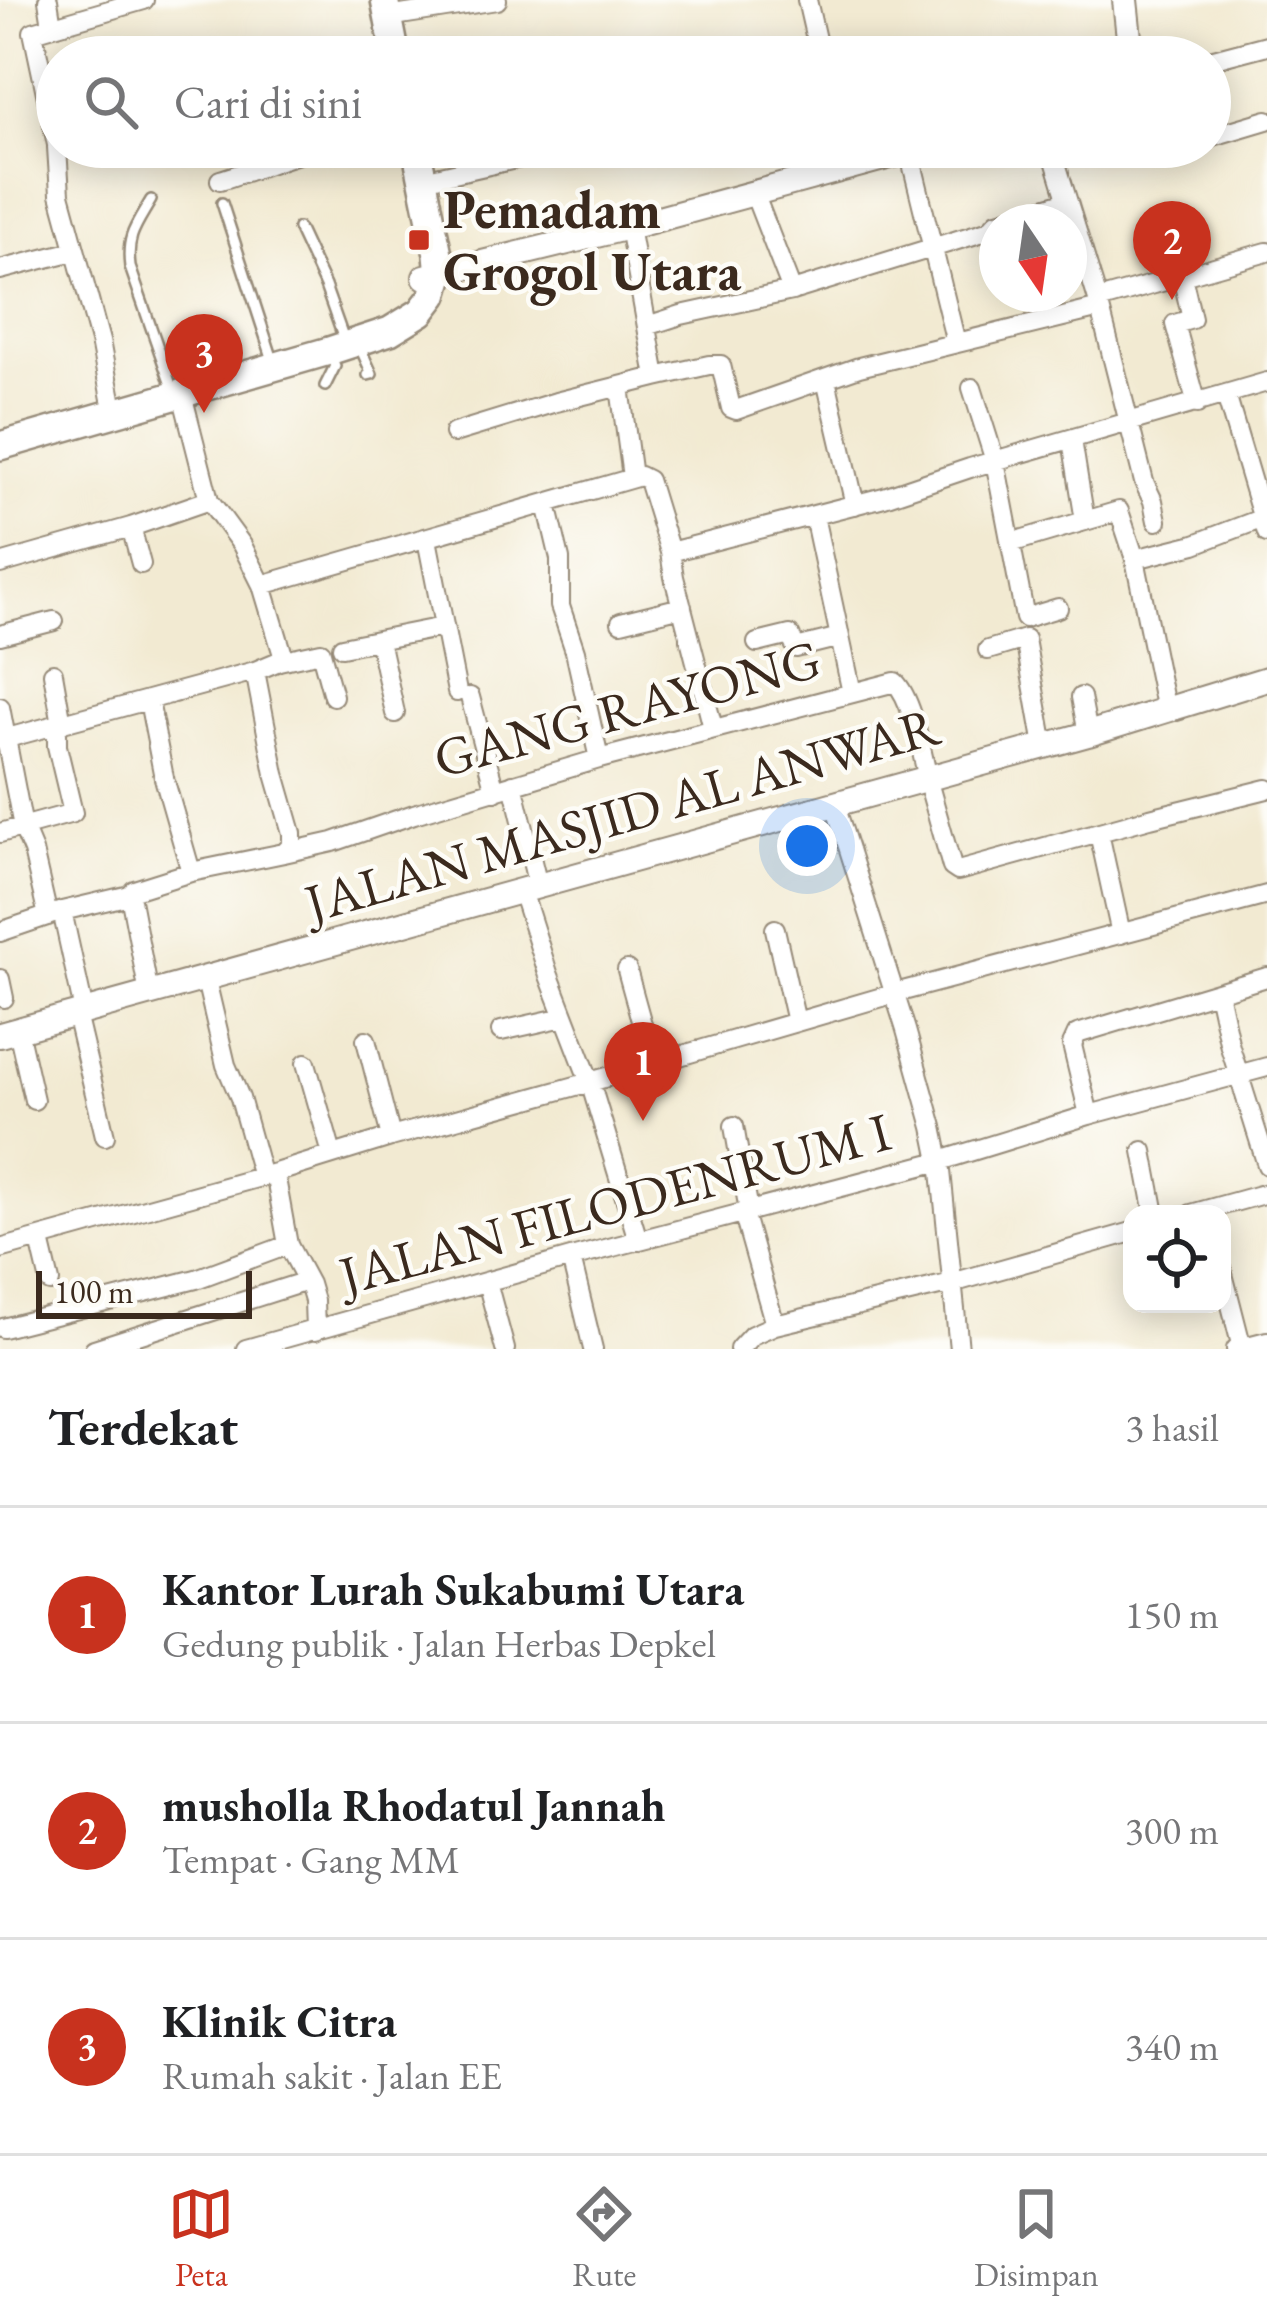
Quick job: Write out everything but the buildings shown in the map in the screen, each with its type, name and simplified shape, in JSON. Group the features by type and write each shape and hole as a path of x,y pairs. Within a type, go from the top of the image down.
{"main road":[{"path":"383,6 384,36"},
{"path":"383,6 391,36"},
{"path":"407,168 432,276"},
{"path":"0,430 390,331 421,312 434,295 420,168"},
{"path":"176,388 271,354 343,342"},
{"path":"0,446 97,408"}],"street":[{"path":"48,0 52,26"},
{"path":"36,54 35,31 145,0"},
{"path":"383,6 497,0"},
{"path":"807,0 815,36"},
{"path":"1125,0 1129,36"},
{"path":"1231,54 1267,45"},
{"path":"1231,130 1267,119"},
{"path":"60,168 58,183 100,341 97,408"},
{"path":"220,180 261,168"},
{"path":"423,180 476,168"},
{"path":"432,276 754,193 819,168"},
{"path":"920,168 956,343"},
{"path":"1057,168 1157,521"},
{"path":"754,193 792,291"},
{"path":"1057,204 1067,201"},
{"path":"628,227 656,377"},
{"path":"647,326 792,291 979,233"},
{"path":"0,270 74,251"},
{"path":"454,433 556,402 721,365 734,410 860,367 1099,304 1267,252"},
{"path":"1182,275 1192,319 1175,324 1197,404"},
{"path":"826,380 855,505"},
{"path":"670,552 855,505 1267,382"},
{"path":"620,387 632,478"},
{"path":"176,388 209,500 242,545 262,585 283,649 279,661"},
{"path":"972,388 995,460 1025,618 1058,608"},
{"path":"1135,559 1265,524 1226,395"},
{"path":"1072,440 1085,521"},
{"path":"262,585 644,476 670,552 713,728"},
{"path":"0,564 209,500"},
{"path":"547,505 560,559 560,606 599,759"},
{"path":"1010,543 1118,511 1135,559 1166,711"},
{"path":"814,516 852,693"},
{"path":"131,527 141,564"},
{"path":"427,538 443,627 463,694 504,788 564,1017 590,1082 638,1240"},
{"path":"621,622 682,607"},
{"path":"0,635 54,620"},
{"path":"341,647 443,627"},
{"path":"757,643 790,635 796,648 840,637"},
{"path":"988,650 1025,639 1044,746"},
{"path":"380,640 395,713"},
{"path":"3,739 320,651 332,696"},
{"path":"255,671 292,833 292,844 284,853"},
{"path":"0,833 73,813 57,746 53,673"},
{"name":"JALAN MASJID AL ANWAR","path":"9,1033 1088,734 1267,679"},
{"name":"GANG RAYONG","path":"0,932 130,895 191,872 332,842 599,759 895,682 901,685 927,778"},
{"path":"1081,697 1088,734"},
{"path":"149,701 164,778 191,872"},
{"path":"0,707 23,826 55,913 105,1136"},
{"path":"927,778 951,864 958,871 1267,789"},
{"path":"835,805 940,1161 959,1349"},
{"path":"1099,833 1121,934"},
{"path":"130,895 149,994"},
{"path":"0,1228 3,1248 40,1240 894,994 1267,895"},
{"path":"775,929 796,1022"},
{"path":"627,970 653,1064"},
{"path":"1089,1115 1072,1045 1077,1034 1267,977"},
{"path":"206,980 226,1065 268,1175 288,1245 314,1301 309,1338"},
{"path":"1218,992 1267,1165"},
{"path":"501,1031 564,1017"},
{"path":"9,1033 34,1100"},
{"path":"366,1040 391,1137"},
{"path":"306,1063 332,1154"},
{"name":"JALAN FILODENRUM I","path":"247,1349 309,1338 487,1282 940,1161 1267,1067"},
{"path":"734,1126 746,1212 775,1325"},
{"path":"1143,1151 1153,1205"},
{"path":"1226,1205 1267,1193"},
{"path":"739,1349 752,1335 775,1325 952,1283 1123,1235"},
{"path":"40,1240 50,1282"},
{"path":"3,1328 196,1279 288,1245"},
{"path":"572,1258 593,1349"},
{"path":"94,1349 308,1281"},
{"path":"487,1282 505,1349"},
{"path":"1231,1311 1239,1348 1267,1341"}],"lane":[{"path":"151,200 129,237 130,267 176,388"},
{"path":"222,203 271,354"},
{"path":"298,228 326,286 343,342 372,374 368,375"},
{"path":"331,385 324,384 343,342"}],"place":[{"name":"Pemadam Grogol Utara","path":"419,240"},
{"name":"musholla Rhodatul Jannah","path":"1172,300"},
{"name":"Klinik Citra","path":"204,413"},
{"name":"Kantor Lurah Sukabumi Utara","path":"643,1121"}]}
